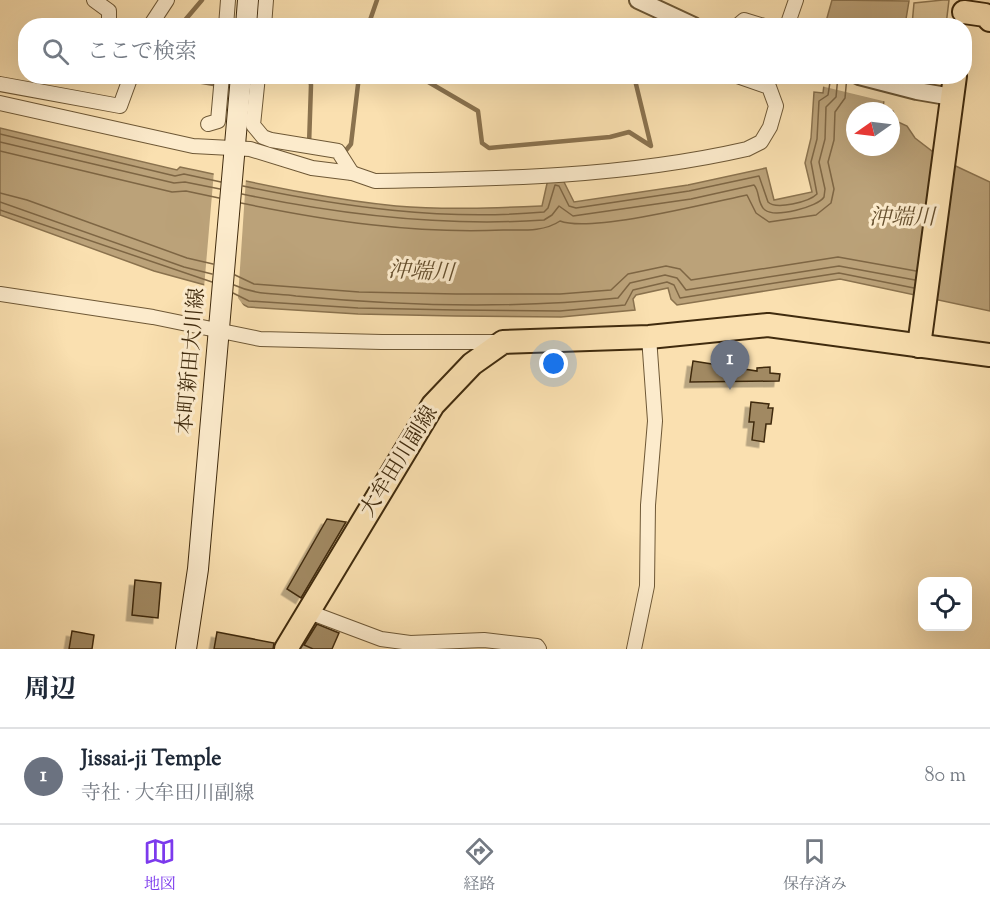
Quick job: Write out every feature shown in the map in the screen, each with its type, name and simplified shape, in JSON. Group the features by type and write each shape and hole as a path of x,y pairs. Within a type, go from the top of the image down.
{"main road":[{"path":"247,18 248,0"},
{"path":"963,12 985,15 990,20"},
{"name":"本町新田大川線","path":"186,649 198,569 240,84"},
{"path":"920,346 953,87"},
{"path":"503,342 649,337 768,325 990,355"},
{"name":"大牟田川副線","path":"286,649 434,405 472,364 503,342"}],"street":[{"path":"94,0 110,11 110,18"},
{"path":"155,18 167,0"},
{"path":"227,18 228,0"},
{"path":"265,18 266,0"},
{"path":"638,0 677,18"},
{"path":"790,18 796,0"},
{"path":"0,84 103,105 120,106 128,84"},
{"path":"208,124 215,124 218,121 221,84"},
{"path":"257,84 253,125 263,138 297,146 338,151 352,173"},
{"path":"0,103 193,146 233,152 250,149 312,168 352,173 375,181 532,178 641,166 747,149 761,142 770,127 776,106 769,87 760,84"},
{"path":"888,84 917,92 953,87"},
{"path":"50,115 103,105"},
{"path":"0,294 220,324 260,339 503,342"},
{"path":"634,649 647,586 648,505 655,421 649,337"},
{"path":"309,612 381,639 410,643 484,640 537,646 539,649"}],"shaded area":[{"path":"949,0 947,18 913,18 914,3"}],"water":[{"path":"832,0 909,1 906,18 827,18"},
{"name":"沖端川","path":"824,84 886,84 884,102 846,102 846,156 900,156 900,123 907,126 915,138 945,161 990,182 990,311 840,279 677,305 671,299 668,288 636,295 633,299 635,310 561,317 358,314 248,307 205,285 154,271 0,215 0,128 177,170 180,167 315,195 396,206 451,208 542,206 548,179 562,178 574,202 688,185 766,168 774,200 812,192 805,163 811,138 814,92 823,93"}],"pier":[{"path":"821,84 889,84 887,102 821,86"},
{"path":"214,171 246,178 238,298 246,309 204,288"}],"building":[{"path":"693,361 757,371 757,368 770,367 770,373 780,374 779,381 690,382"},
{"path":"751,402 769,404 768,408 773,408 771,424 766,424 764,442 752,440 754,422 749,422"},
{"path":"327,519 346,522 301,598 287,589"},
{"path":"135,580 161,583 158,618 132,615"},
{"path":"317,624 339,633 332,649 313,649 304,645"},
{"path":"72,631 94,635 92,649 69,649"},
{"path":"217,632 274,643 273,649 214,649"}],"waterway":[{"path":"187,18 202,0"},
{"path":"371,18 377,0"},
{"path":"213,84 219,85"},
{"path":"309,145 311,84"},
{"path":"343,154 351,144 358,84"},
{"path":"432,84 478,111 482,143 489,148 610,137 629,132 651,146 636,84"}],"place":[{"name":"Jissai-ji Temple","path":"730,390"}]}
